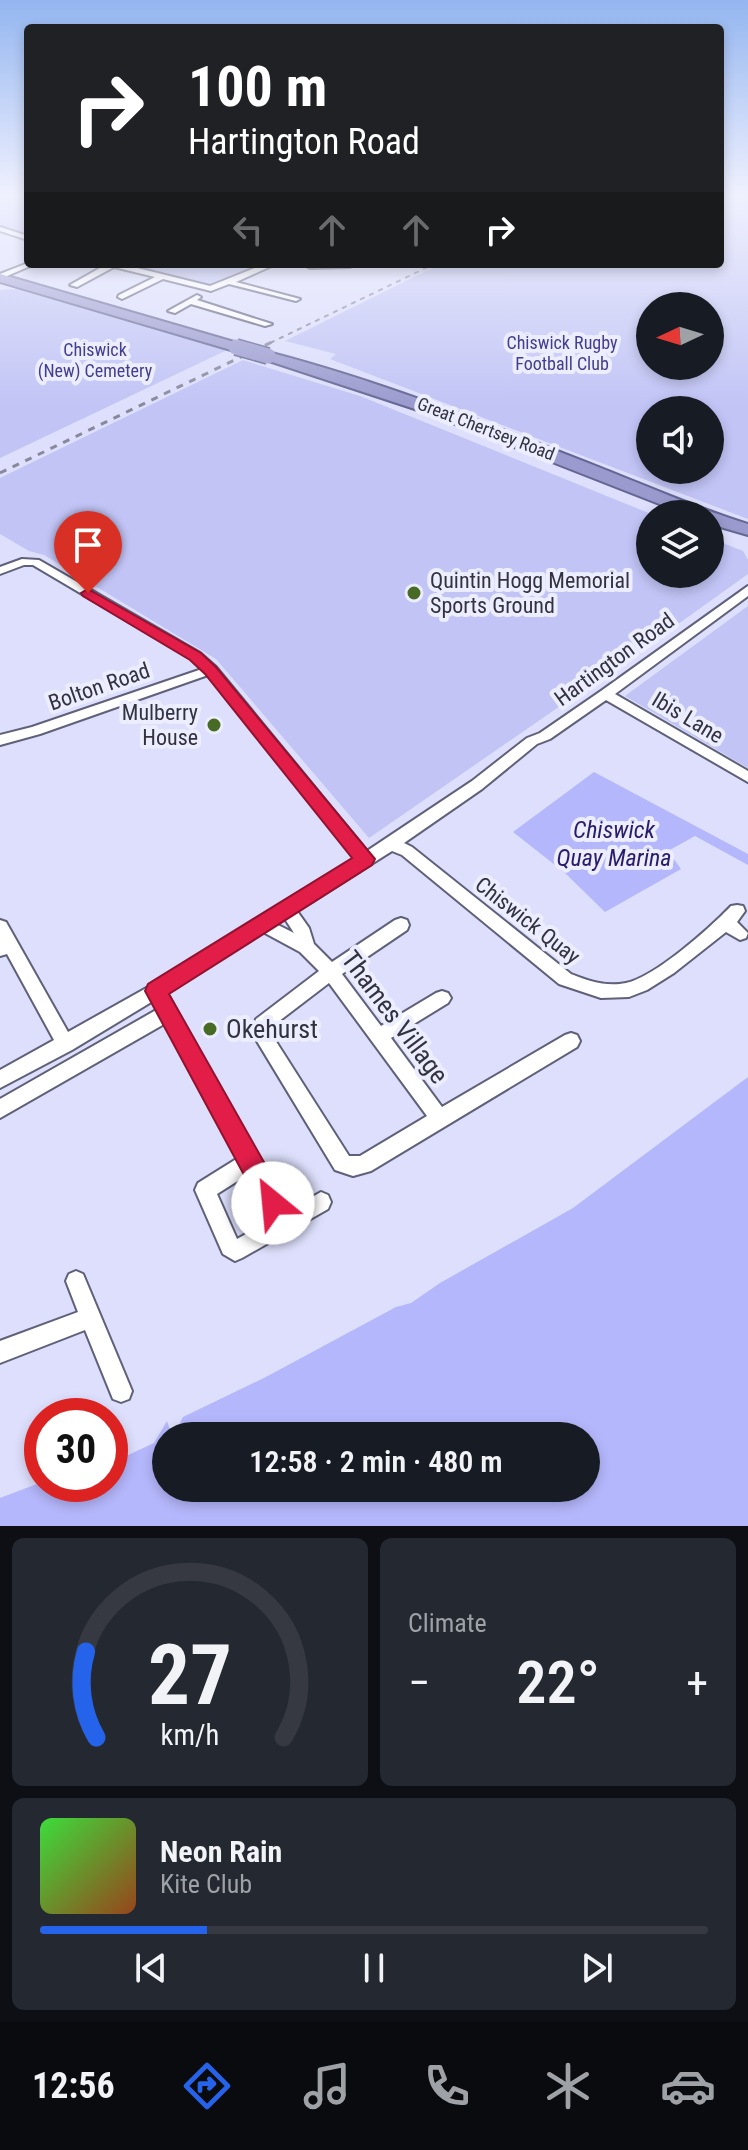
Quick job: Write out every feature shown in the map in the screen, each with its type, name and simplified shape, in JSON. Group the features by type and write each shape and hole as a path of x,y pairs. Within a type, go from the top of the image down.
{"highway":[{"name":"Great Chertsey Road","path":"0,278 368,385 665,500"},
{"path":"740,528 748,538"}],"street":[{"path":"0,278 24,267"},
{"path":"74,285 106,268"},
{"path":"128,268 211,289"},
{"path":"172,311 211,289 264,268"},
{"path":"122,297 161,277"},
{"path":"232,283 296,299"},
{"path":"190,301 268,324"},
{"path":"0,571 28,560 35,562 196,656 211,670 365,859"},
{"name":"Hartington Road","path":"0,1080 156,991 391,844 505,764 513,763 539,746 545,736 748,590"},
{"name":"Bolton Road","path":"0,740 211,670"},
{"name":"Ibis Lane","path":"606,694 748,777"},
{"name":"Chiswick Quay","path":"391,844 407,851 565,979 587,989 618,992 641,987 734,922"},
{"name":"Thames Village","path":"286,908 303,933 306,947"},
{"name":"Thames Village","path":"262,924 306,947 331,972 440,1119"},
{"path":"331,972 401,925"},
{"path":"0,927 6,948 66,1044"},
{"name":"Thames Village","path":"331,972 269,1016 262,1024 261,1033 342,1163 353,1167 364,1164 571,1041"},
{"path":"156,991 284,1224"},
{"path":"379,1036 442,998"},
{"path":"0,1109 169,1012"},
{"path":"250,1162 205,1190 230,1247 235,1251 244,1249 321,1202"},
{"path":"76,1281 121,1391"},
{"path":"0,1352 89,1318"}],"green space":[{"name":"Chiswick Rugby Football Club","path":"724,265 748,265 748,519 724,510 724,500 698,500 657,484 724,484 724,396 636,396 636,476 330,359 336,354 285,341 432,268 724,268"},
{"path":"138,268 256,268 217,285 203,285"},
{"name":"Chiswick (New) Cemetery","path":"19,289 227,350 0,458 0,290"},
{"name":"Quintin Hogg Memorial Sports Ground","path":"243,360 360,396 636,508 636,588 724,588 724,544 743,551 748,560 748,574 646,647 638,646 630,651 631,657 369,838 216,659 44,555 29,551 0,534 0,478"},
{"path":"748,606 748,768 625,696"}],"water":[{"name":"Chiswick Quay Marina","path":"594,772 748,854 748,865 695,836 668,851 681,869 605,912 564,872 513,832"},
{"path":"748,1077 748,1526 0,1526 0,1498 24,1489 24,1502 128,1502 128,1455 152,1444 152,1502 600,1502 600,1422 180,1422 183,1417 264,1378 396,1307 411,1303 440,1283 573,1208"}],"railway":[{"path":"270,343 426,268"},
{"path":"0,473 274,341"}],"place":[{"name":"Quintin Hogg Memorial Sports Ground","path":"414,593"},
{"name":"Mulberry House","path":"214,725"},
{"name":"Okehurst","path":"210,1029"}],"route":[{"path":"88,593 196,656 211,670 365,859 156,991 273,1203"}]}
